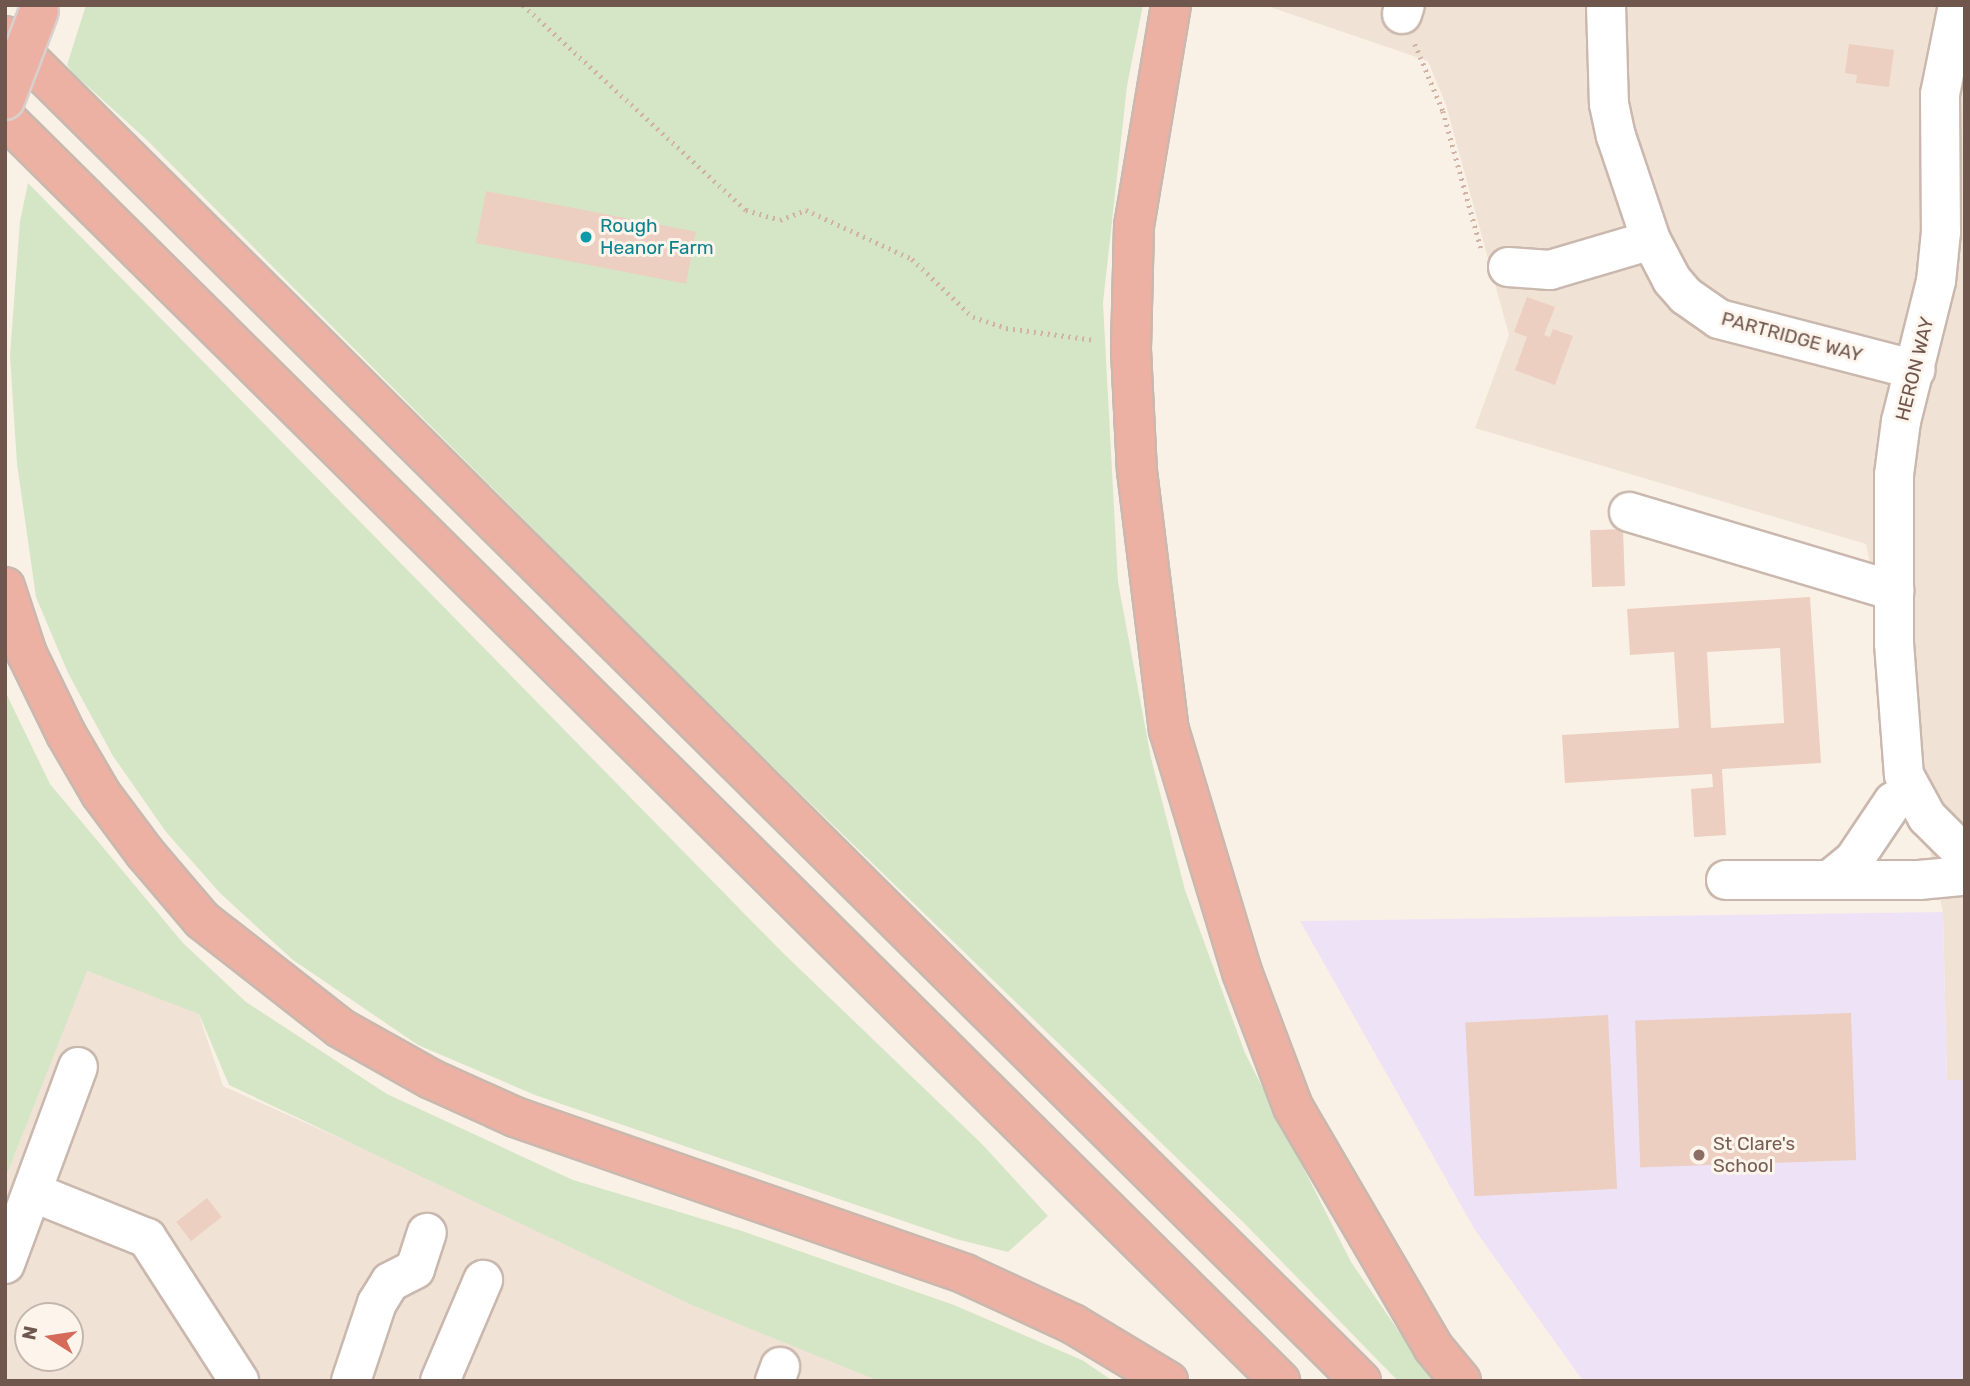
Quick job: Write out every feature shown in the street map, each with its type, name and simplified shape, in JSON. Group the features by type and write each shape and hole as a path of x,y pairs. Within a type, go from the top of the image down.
{"highway":[{"path":"1171,5 1134,226 1131,340 1137,471 1170,730 1242,972 1293,1107 1433,1347 1461,1381"},
{"path":"5,100 41,8"},
{"path":"5,36 1361,1381"},
{"path":"5,118 1280,1381"},
{"path":"5,587 27,654 66,734 101,794 145,853 202,920 340,1028 431,1079 515,1116 965,1274 1073,1324 1168,1381"}],"street":[{"name":"PARTRIDGE WAY","path":"1606,5 1609,104 1651,240 1686,296 1719,319 1916,370"},
{"name":"HERON WAY","path":"1910,791 1899,735 1894,592 1894,475 1901,421 1916,370 1937,269 1940,94 1958,5"},
{"path":"1508,267 1550,270 1651,240"},
{"path":"1629,512 1894,592"},
{"path":"1832,878 1854,860 1893,802 1910,791 1927,817 1965,855"},
{"path":"1726,880 1919,880 1961,876 1965,870"},
{"path":"5,1264 78,1067"},
{"path":"32,1192 146,1238 239,1381"},
{"path":"351,1381 377,1303 390,1282 415,1269 427,1233"},
{"path":"440,1381 483,1280"}],"path":[{"path":"523,5 747,210 779,220 806,210 912,259 973,317 1006,328 1068,338 1131,340"},
{"path":"1403,10 1443,111 1479,246 1508,267"}],"shaded area":[{"path":"1264,5 1965,5 1965,1080 1947,1081 1943,912 1866,544 1475,428 1509,335 1446,105 1428,61"},
{"name":"St Clare's School","path":"1943,912 1947,1080 1965,1080 1965,1381 1583,1381 1475,1230 1300,921"},
{"path":"86,971 198,1012 223,1086 885,1381 5,1381 5,1179"}],"green space":[{"path":"86,5 1143,5 1127,86 1103,303 1118,582 1151,758 1185,890 1245,1053 1351,1262 1433,1381 1398,1381 1245,1224 677,674 148,141 73,73 67,65"},
{"path":"28,183 782,952 982,1144 1048,1216 1008,1252 956,1239 535,1095 418,1045 293,960 220,893 166,832 113,756 68,673 36,597 17,464 10,356 20,221"},
{"path":"5,691 50,784 183,943 246,1002 387,1094 573,1180 739,1230 954,1305 1082,1360 1113,1381 879,1381 692,1305 229,1085 199,1014 87,971 5,1179"}],"building":[{"path":"1849,44 1894,50 1889,87 1856,83 1857,75 1845,73"},
{"name":"Rough Heanor Farm","path":"486,191 696,232 686,284 476,243"},
{"path":"1527,297 1555,307 1544,335 1550,337 1553,329 1573,336 1555,385 1515,370 1527,337 1514,332"},
{"path":"1623,529 1625,586 1592,587 1590,530"},
{"path":"1810,597 1821,763 1722,769 1726,835 1694,837 1691,789 1713,787 1712,774 1565,783 1562,735 1679,728 1674,652 1630,655 1627,609","holes":["1780,648 1784,723 1711,728 1707,652"]},
{"path":"1851,1013 1856,1160 1640,1167 1635,1021"},
{"path":"1608,1015 1617,1189 1474,1196 1465,1022"},
{"path":"207,1198 222,1217 191,1241 176,1222"}],"place":[{"name":"Rough Heanor Farm","path":"586,237"},
{"name":"St Clare's School","path":"1699,1155"}]}
